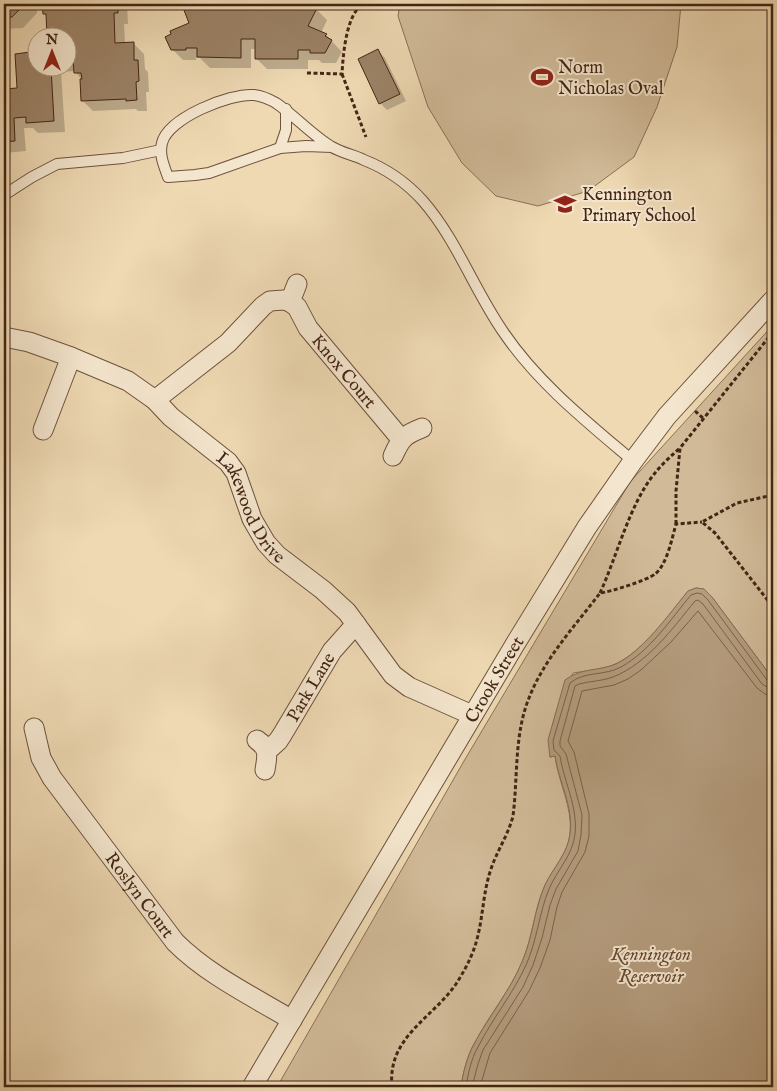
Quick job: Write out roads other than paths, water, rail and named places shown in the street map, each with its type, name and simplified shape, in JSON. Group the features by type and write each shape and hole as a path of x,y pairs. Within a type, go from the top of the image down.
{"street":[{"name":"Knox Court","path":"155,400 228,343 263,306 270,301 293,293 296,307 308,328 397,447 409,433 422,428"},
{"name":"Crook Street","path":"252,1087 472,715 587,527 667,416 773,300"},
{"name":"Lakewood Drive","path":"4,337 29,342 71,357 128,381 155,400 171,416 228,462 236,473 252,519 266,543 335,601 356,624 393,675 401,682 472,715"},
{"path":"42,432 71,357"},
{"name":"Park Lane","path":"264,770 262,746 278,741 332,651 356,624"},
{"name":"Roslyn Court","path":"34,728 41,758 52,778 175,942 190,957 208,970 292,1020"}],"lane":[{"path":"332,147 280,148 209,173 168,177 161,150 162,141 167,132 176,124 203,109 229,98 253,95 266,98 286,109 332,147 365,160 397,177 423,201 450,238 513,347 544,382 633,461"},
{"path":"280,148 286,130 286,109"},
{"path":"4,195 57,164 123,158 161,150"}],"water":[{"name":"Kennington Reservoir","path":"696,588 704,589 712,597 773,679 773,1087 461,1087 472,1049 512,983 522,962 529,943 541,894 569,841 570,814 555,756 550,757 548,740 565,680 577,673 610,666 626,658 646,641 688,591"}],"place":[{"name":"Norm Nicholas Oval","path":"542,77"},
{"name":"Kennington Primary School","path":"565,204"}]}
